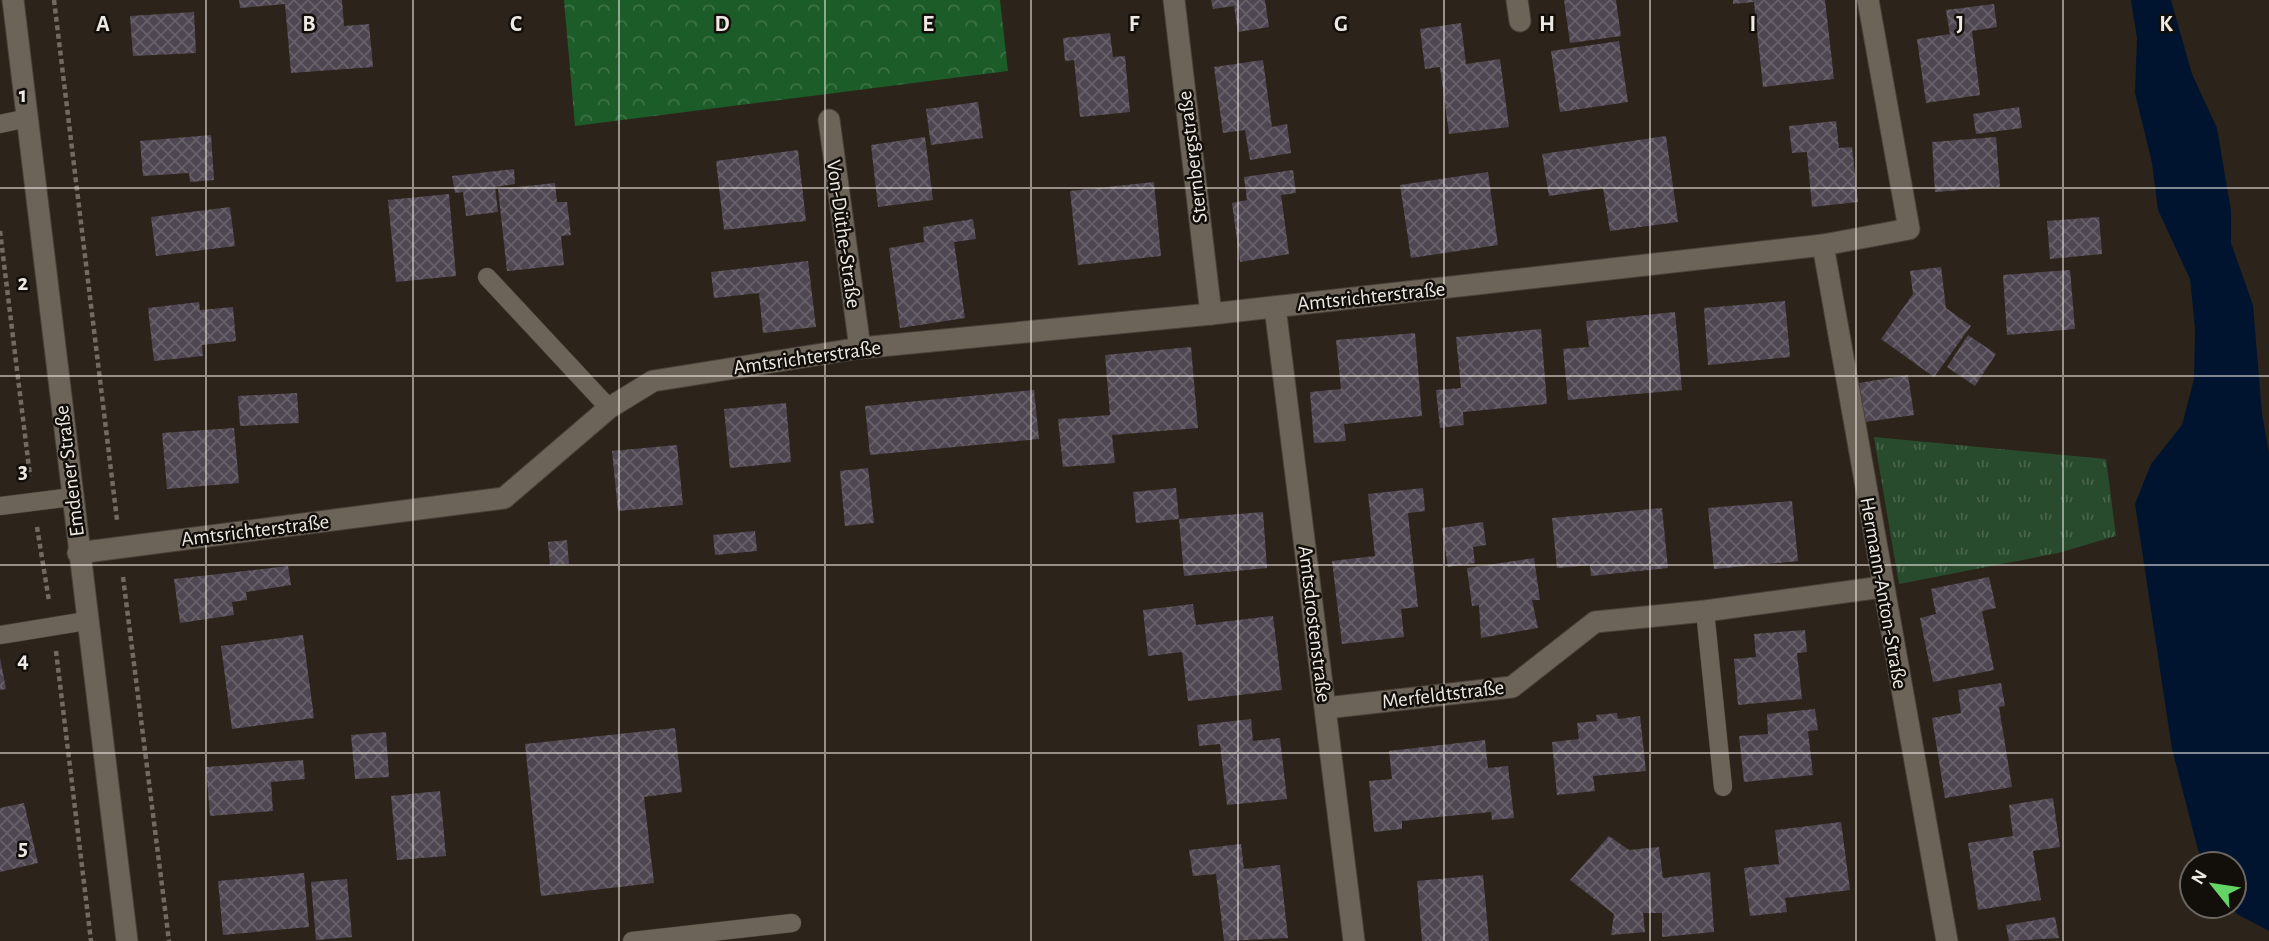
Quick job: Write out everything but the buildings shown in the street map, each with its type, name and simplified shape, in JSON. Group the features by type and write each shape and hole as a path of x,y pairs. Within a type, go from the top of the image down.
{"street":[{"name":"Emdener Straße","path":"13,0 86,621 127,941"},
{"name":"Sternbergstraße","path":"1174,0 1211,314"},
{"name":"Amtsrichterstraße","path":"78,553 504,498 609,408 653,381 860,348 1211,314 1823,245 1909,229 1868,0"},
{"name":"Von-Düthe-Straße","path":"829,120 860,348"},
{"name":"Hermann-Anton-Straße","path":"1823,245 1947,941"},
{"name":"Amtsdrostenstraße","path":"1275,307 1354,941"},
{"name":"Merfeldtstraße","path":"1326,708 1513,687 1595,622 1705,611 1882,587"}],"lane":[{"path":"0,124 28,118"},
{"path":"487,277 609,408"},
{"path":"0,506 72,497"},
{"path":"1705,611 1723,787"},
{"path":"0,635 86,621"},
{"path":"632,941 792,923"}],"path":[{"path":"54,0 169,941"},
{"path":"0,231 33,502 53,626 91,941"}],"green space":[{"path":"564,0 1000,0 1008,71 575,126"},
{"path":"1874,437 2106,459 2116,536 2058,553 1899,584"}],"water":[{"path":"2131,0 2171,0 2192,74 2217,128 2231,211 2231,243 2253,305 2262,414 2269,453 2269,931 2248,920 2248,850 2198,850 2172,749 2135,504 2151,464 2182,425 2194,379 2195,329 2190,279 2158,210 2152,163 2135,93 2137,38"}]}
